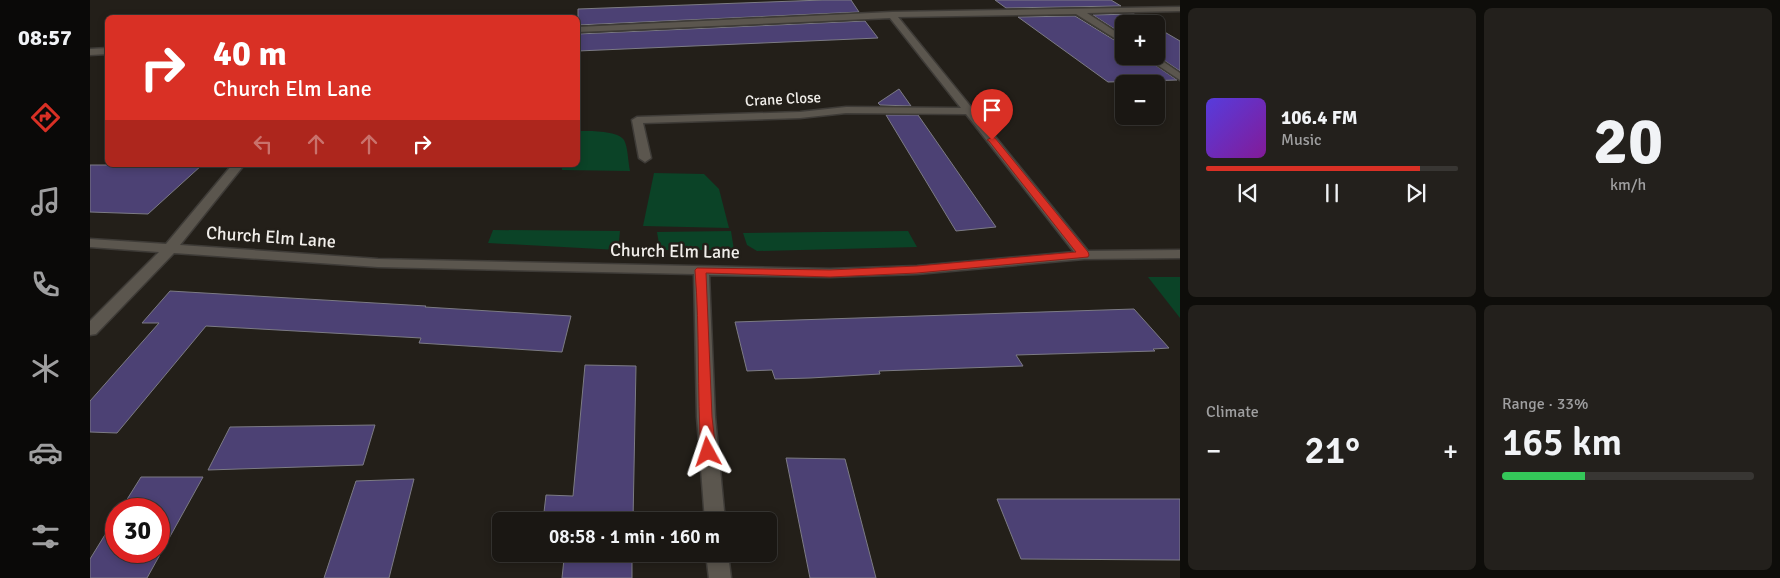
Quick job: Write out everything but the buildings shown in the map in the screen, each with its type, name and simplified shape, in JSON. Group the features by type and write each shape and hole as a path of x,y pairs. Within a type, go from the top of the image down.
{"street":[{"path":"1130,0 1147,10"},
{"path":"580,28 892,15 1180,9"},
{"path":"1078,11 1115,35"},
{"path":"892,15 1084,255"},
{"path":"90,52 105,51"},
{"path":"1162,65 1180,77"},
{"name":"Crane Close","path":"645,158 637,120 800,115 846,110 969,111"},
{"path":"90,330 169,250 236,167"},
{"name":"Church Elm Lane","path":"90,243 169,250 378,263 840,273 917,270 1084,255 1180,254"},
{"path":"701,270 706,417 714,512"},
{"path":"718,562 720,578"}],"green space":[{"path":"580,131 615,134 624,140 630,171 562,170 562,167 580,167"},
{"path":"654,173 704,174 719,189 729,228 643,226"},
{"path":"493,230 620,231 618,250 488,243"},
{"path":"731,231 734,250 660,250 657,232"},
{"path":"908,231 917,247 757,251 747,245 743,233"},
{"path":"1148,277 1180,277 1180,318"}],"route":[{"path":"708,452 701,270 830,273 917,270 1084,255 992,140"}]}
